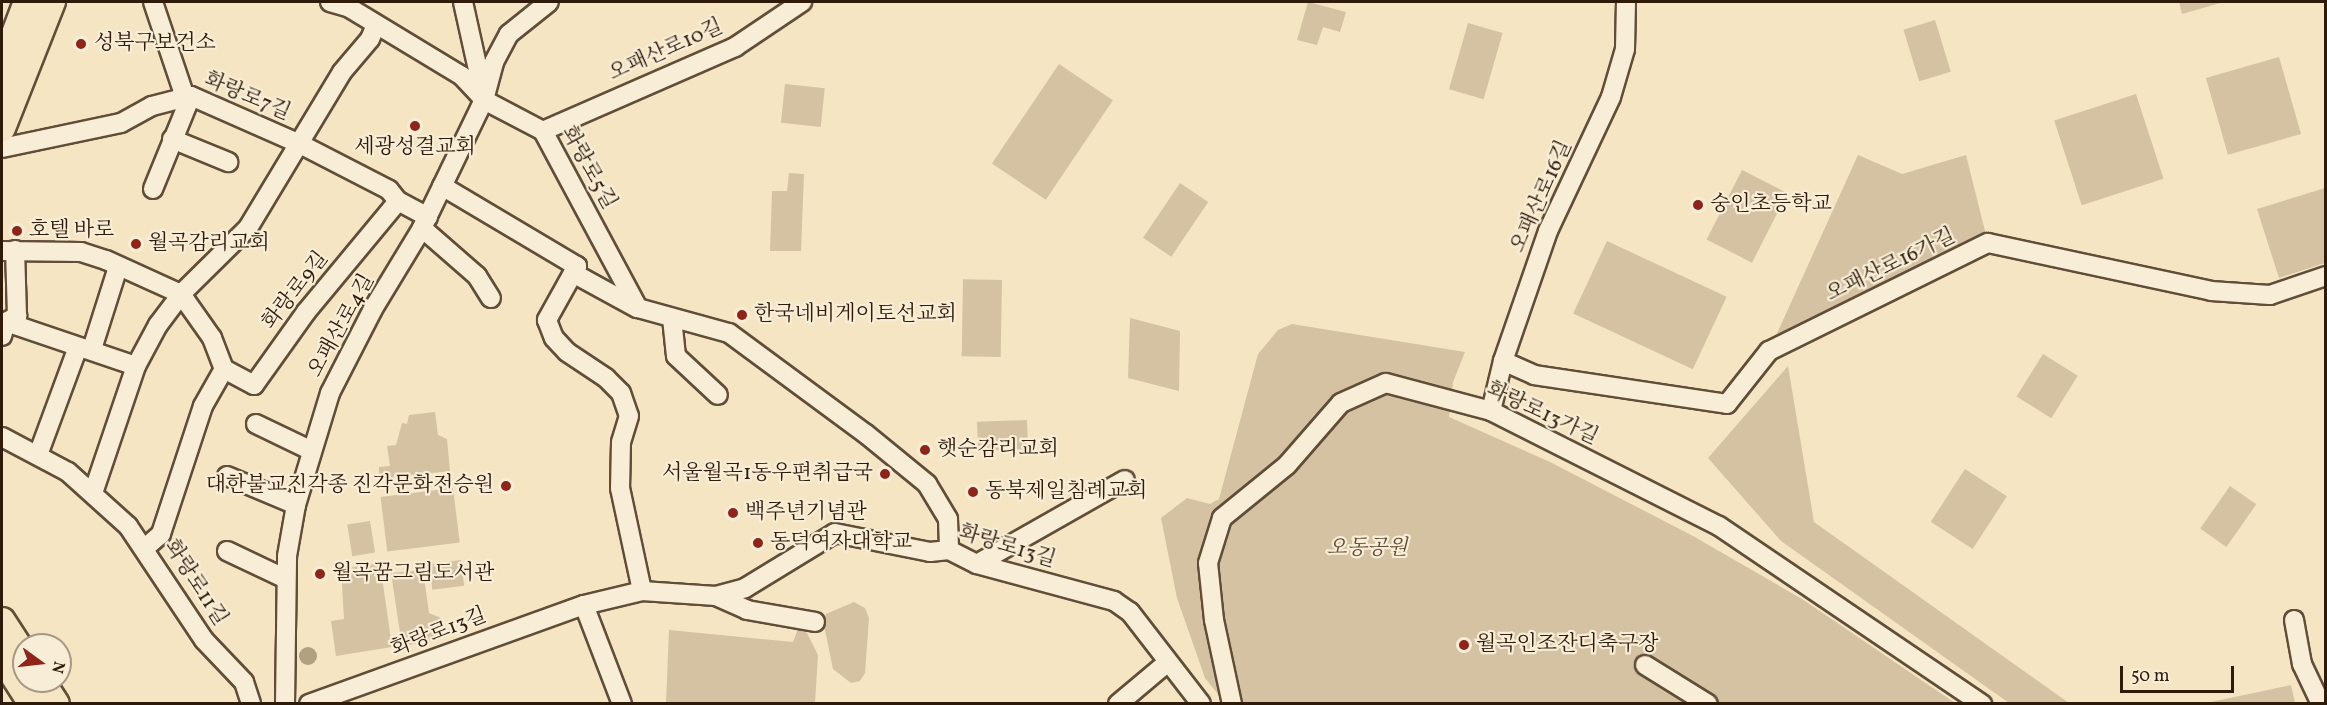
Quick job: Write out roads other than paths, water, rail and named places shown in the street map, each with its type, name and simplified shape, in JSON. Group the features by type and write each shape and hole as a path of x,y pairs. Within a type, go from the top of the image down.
{"highway":[{"path":"2,68 27,2"},
{"path":"2,128 52,2"},
{"path":"2,621 12,636"},
{"path":"2,657 32,704"}],"main road":[{"path":"2,51 22,2"},
{"path":"2,87 33,2"},
{"path":"2,642 12,657"},
{"path":"2,680 17,704"}],"street":[{"path":"153,2 188,97 153,189"},
{"name":"화랑로5길","path":"330,2 348,7 462,76 484,100 543,131 638,308"},
{"path":"463,2 484,100"},
{"name":"오패산로4길","path":"285,704 286,579 296,505 330,393 373,309 425,223 484,100 494,62 509,34 549,2"},
{"name":"오패산로10길","path":"543,131 735,46 802,2"},
{"name":"오패산로16길","path":"1491,411 1503,361 1548,231 1611,98 1625,49 1626,2"},
{"path":"93,493 136,366 158,325 182,294 248,228 342,72 370,39 376,24"},
{"name":"화랑로7길","path":"2,147 121,123 152,106 188,97 300,144 389,190 398,201 425,223"},
{"path":"172,140 228,162"},
{"path":"442,186 577,266 547,320 554,338 567,352 586,363 621,393 629,416 621,442 620,488 642,591"},
{"name":"화랑로9길","path":"224,369 254,385 306,312 398,201"},
{"path":"425,223 477,276 491,298"},
{"name":"오패산로16가길","path":"1503,361 1534,375 1727,404 1768,351 1988,243 2211,291 2270,295 2325,276"},
{"path":"136,366 85,348 4,329 17,315 8,251 81,252 182,294 212,338 224,369 203,406 161,534 145,548"},
{"path":"38,455 118,267"},
{"path":"573,273 638,308 729,333 918,477 948,519 949,550"},
{"path":"672,318 676,356 718,395"},
{"name":"화랑로13가길","path":"1232,704 1214,620 1208,563 1222,518 1287,465 1341,404 1386,383 1491,411 1719,526 1982,704"},
{"path":"256,424 312,451"},
{"name":"화랑로11길","path":"2,437 68,472 93,493 145,548 204,640 244,682 251,704"},
{"path":"227,476 296,505"},
{"path":"977,564 1125,480"},
{"name":"화랑로13길","path":"309,704 584,605 642,591 716,596 745,588 835,533 930,552 949,550 977,564 1114,601 1130,612 1201,704"},
{"path":"227,551 286,579"},
{"path":"745,588 747,610"},
{"path":"716,596 747,610 815,622"},
{"path":"584,605 622,704"},
{"path":"2294,620 2302,664 2321,704"},
{"path":"1118,704 1168,662"},
{"path":"1644,665 1708,704"}],"place":[{"name":"성북구보건소","path":"81,44"},
{"name":"세광성결교회","path":"415,126"},
{"name":"숭인초등학교","path":"1698,205"},
{"name":"호텔 바로","path":"17,231"},
{"name":"월곡감리교회","path":"136,244"},
{"name":"한국네비게이토선교회","path":"742,315"},
{"name":"햇순감리교회","path":"925,450"},
{"name":"서울월곡1동우편취급국","path":"885,474"},
{"name":"대한불교진각종 진각문화전승원","path":"506,486"},
{"name":"동북제일침례교회","path":"973,492"},
{"name":"백주년기념관","path":"733,513"},
{"name":"동덕여자대학교","path":"758,543"},
{"name":"월곡꿈그림도서관","path":"320,574"},
{"name":"월곡인조잔디축구장","path":"1464,645"}],"park label":[{"name":"오동공원","path":"1367,549"}]}
